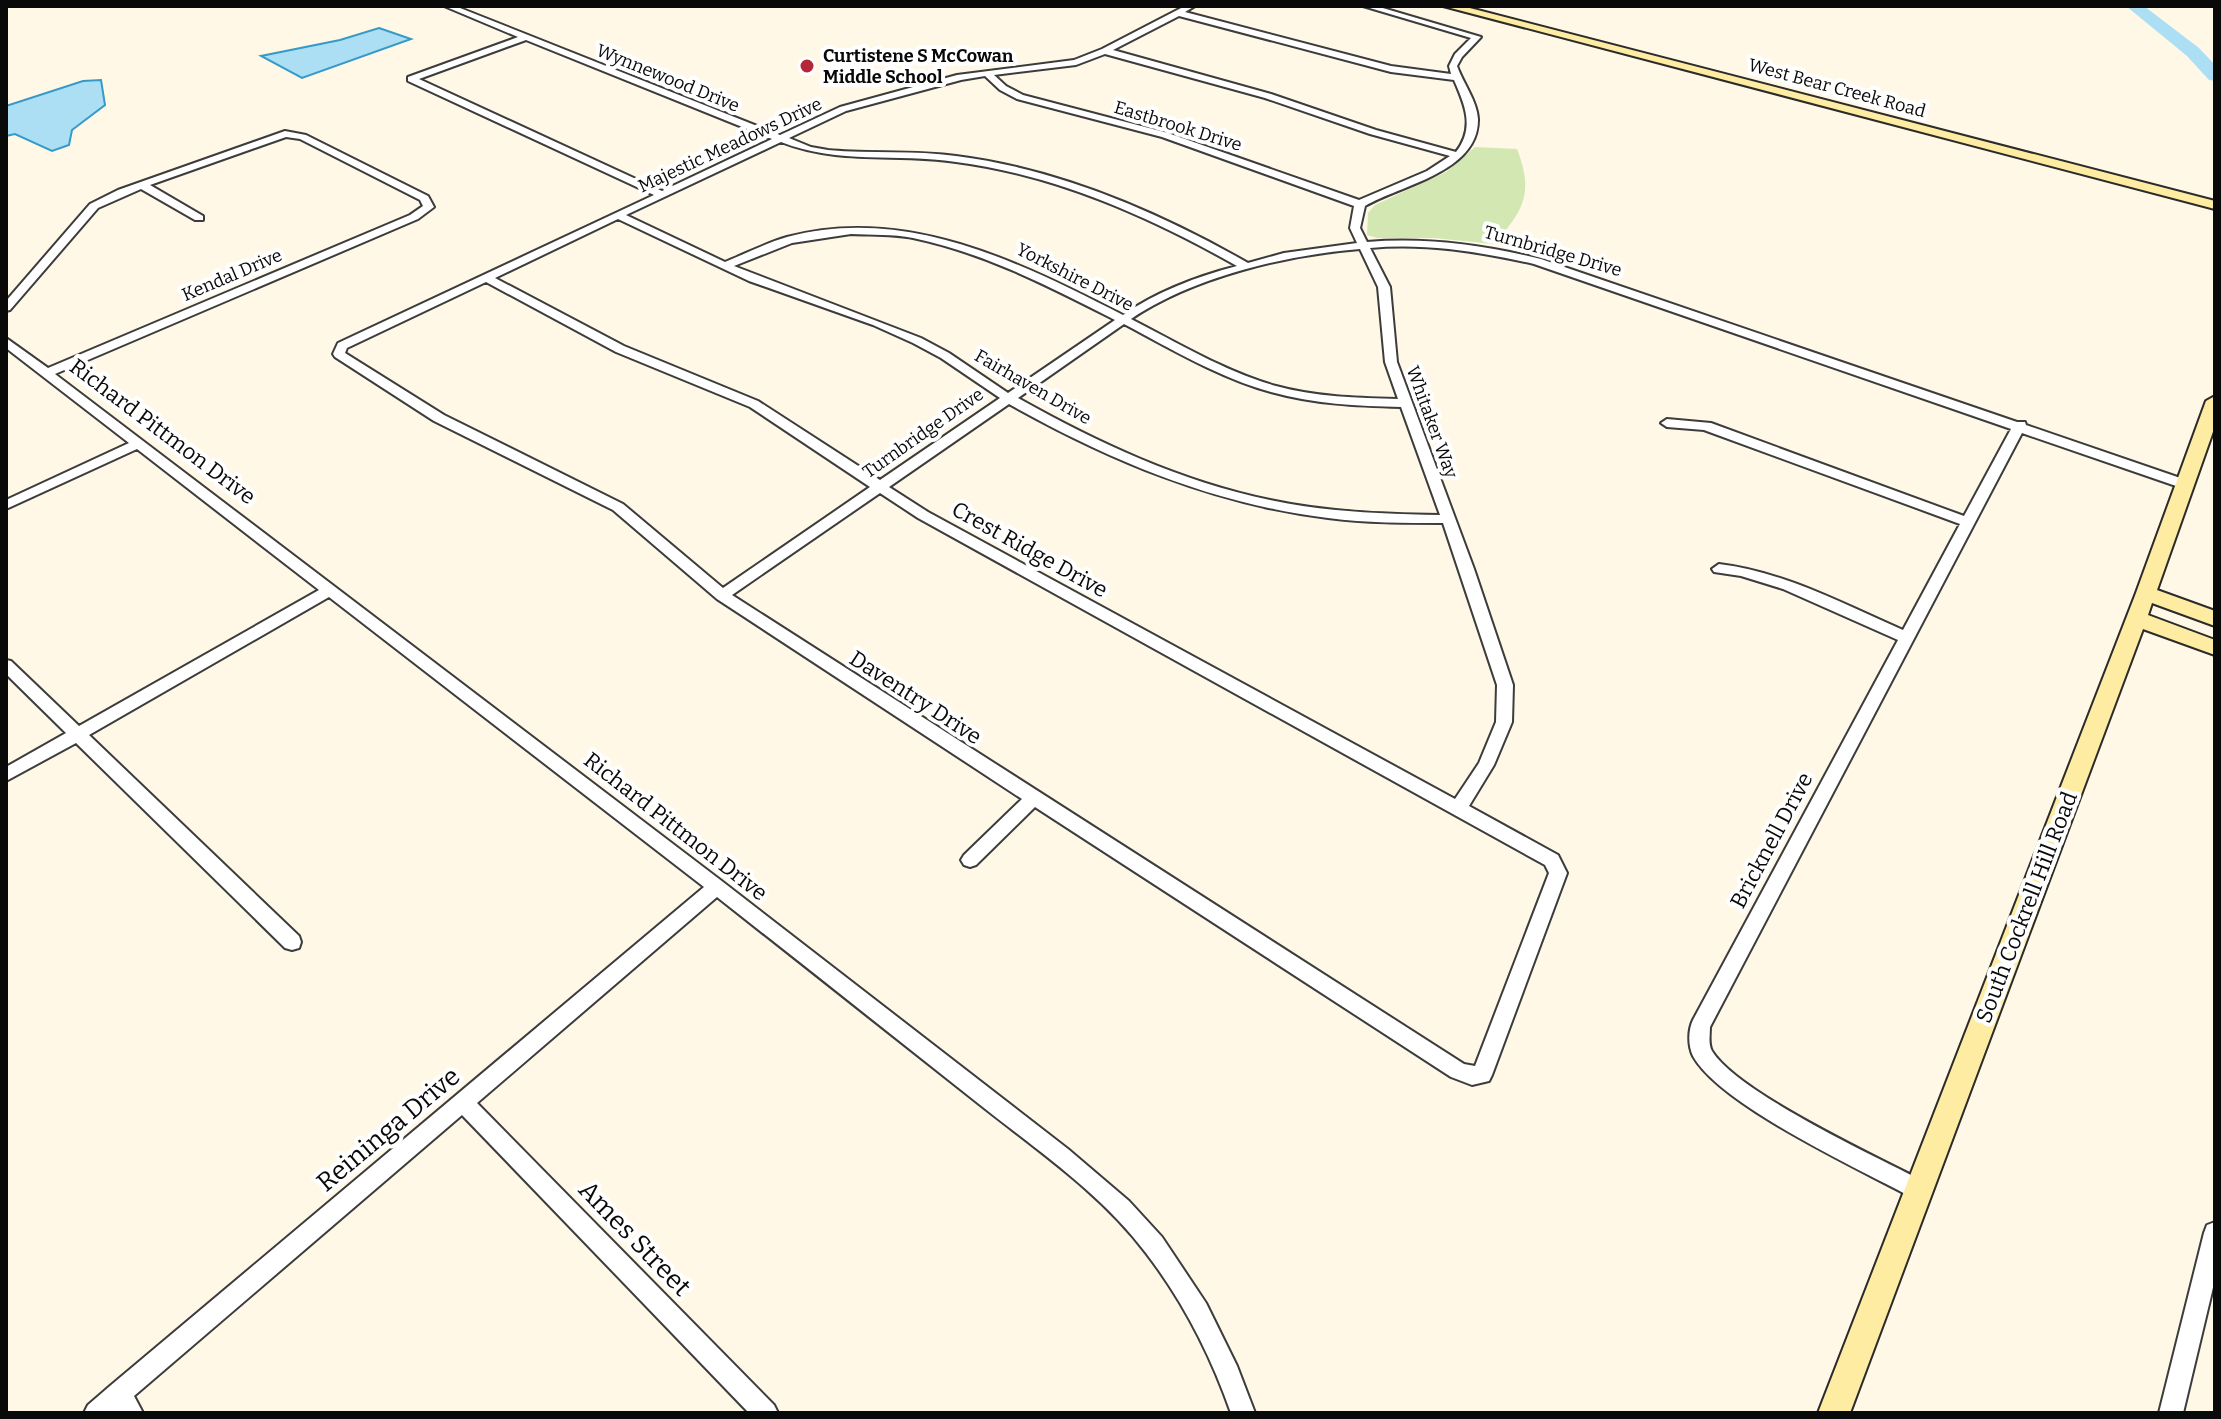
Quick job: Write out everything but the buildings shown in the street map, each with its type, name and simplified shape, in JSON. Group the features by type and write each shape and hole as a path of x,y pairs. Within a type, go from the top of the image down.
{"main road":[{"name":"West Bear Creek Road","path":"1449,6 2215,205"},
{"name":"South Cockrell Hill Road","path":"1834,1413 2146,593 2215,401"},
{"path":"2146,593 2215,619"},
{"path":"2134,618 2215,648"}],"street":[{"name":"Wynnewood Drive","path":"448,6 779,140 840,156 958,159 1047,179 1155,219 1244,265"},
{"name":"Majestic Meadows Drive","path":"342,346 843,109 896,92 989,75 1062,66 1105,51 1191,6"},
{"path":"1360,204 1429,176 1457,155 1467,143 1473,118 1453,66 1458,56 1477,37 1367,6"},
{"path":"1178,13 1391,69 1455,77"},
{"path":"526,37 411,79 663,195"},
{"path":"1105,51 1268,96 1373,132 1457,155"},
{"name":"Eastbrook Drive","path":"989,75 1003,88 1020,97 1165,135 1360,204"},
{"name":"Kendal Drive","path":"47,373 414,217 429,207 424,198 411,191 303,137 285,134 142,185"},
{"path":"6,308 94,206 142,185 199,218"},
{"name":"Whitaker Way","path":"1360,204 1355,228 1384,287 1391,362 1449,519 1505,685 1504,722 1486,765 1459,807"},
{"name":"Fairhaven Drive","path":"619,216 724,266 878,324 936,350 1006,397 1120,456 1222,495 1284,510 1355,518 1449,519"},
{"name":"Yorkshire Drive","path":"724,266 760,249 803,235 878,230 914,233 1011,264 1121,321 1273,389 1336,400 1406,403"},
{"name":"Turnbridge Drive","path":"722,595 1006,397 1121,321 1179,288 1244,265 1361,244 1460,244 1497,250 2020,425 2067,445 2186,479"},
{"name":"Crest Ridge Drive","path":"487,278 620,349 754,404 877,488 997,557 1552,860"},
{"name":"Richard Pittmon Drive","path":"6,342 717,887 1061,1156 1121,1208 1154,1245 1198,1311 1229,1374 1243,1413"},
{"name":"Daventry Drive","path":"342,346 339,354 342,358 439,418 618,507 722,595 1033,799 1458,1071 1472,1076 1482,1075 1558,873 1552,860"},
{"path":"1667,423 1706,426 1967,522"},
{"name":"Bricknell Drive","path":"1919,1190 1751,1097 1717,1072 1701,1050 1700,1026 2020,425"},
{"path":"6,505 139,443"},
{"path":"1719,569 1739,570 1768,579 1906,637"},
{"path":"6,775 330,590"},
{"path":"6,665 292,942"},
{"path":"970,860 1033,799"},
{"name":"Reininga Drive","path":"96,1413 124,1404 463,1102 717,887"},
{"name":"Ames Street","path":"463,1102 766,1413"},
{"path":"2171,1413 2215,1233"}],"green space":[{"path":"1475,147 1517,149 1525,178 1519,211 1494,244 1367,235 1368,213 1375,205 1446,172"}],"water":[{"path":"379,28 411,39 302,78 261,56 340,40"},
{"path":"101,80 105,105 72,130 69,145 52,151 15,134 6,136 6,106 83,81"}],"waterway":[{"path":"2134,6 2193,52 2215,76"}],"place":[{"name":"Curtistene S McCowan Middle School","path":"807,66"}]}
